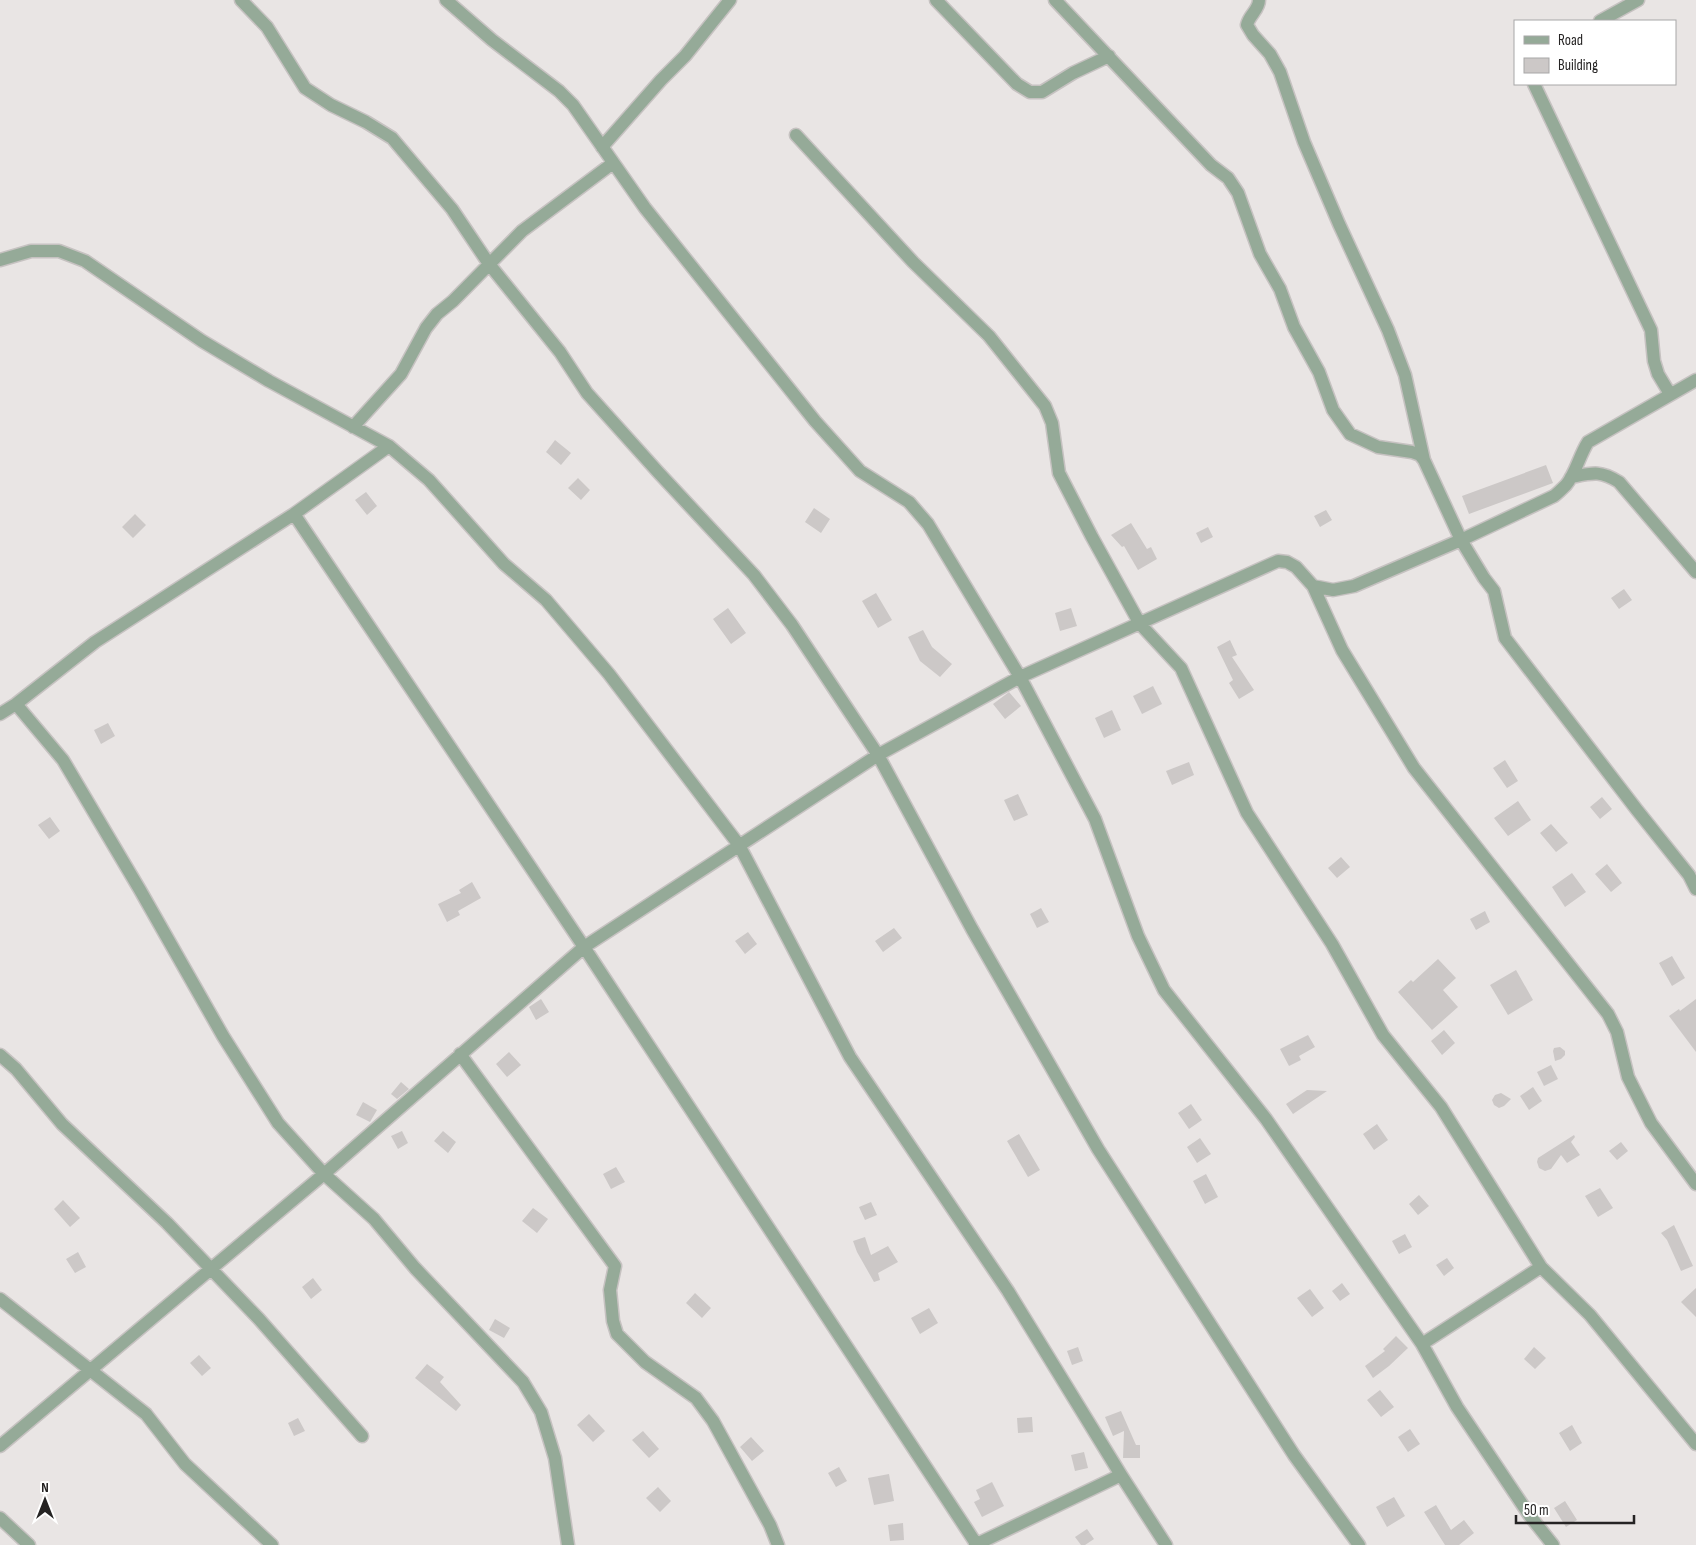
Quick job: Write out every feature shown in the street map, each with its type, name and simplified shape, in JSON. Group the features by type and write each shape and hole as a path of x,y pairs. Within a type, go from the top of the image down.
{"street":[{"path":"241,0 267,27 305,88 331,105 366,122 392,138 452,209 489,264 560,352 587,393 754,575 792,625 878,755 972,929 1098,1149 1294,1455 1359,1545"},
{"path":"446,0 492,40 560,91 573,105 645,208 814,421 860,471 909,502 928,524 1020,677 1096,819 1138,936 1164,990 1266,1119 1422,1344 1457,1407 1530,1516 1553,1545"},
{"path":"602,147 660,80 685,56 730,0"},
{"path":"936,0 1017,84 1030,92 1042,92 1073,73 1110,56"},
{"path":"1055,0 1110,56 1210,165 1228,178 1238,193 1260,254 1280,289 1294,327 1319,372 1334,410 1350,434 1378,447 1412,452 1420,455 1424,460"},
{"path":"1259,0 1259,6 1248,19 1247,24 1253,35 1270,54 1280,72 1304,142 1388,330 1405,375 1424,460 1461,540 1494,591 1506,638 1689,875 1696,889"},
{"path":"1602,20 1638,0"},
{"path":"1534,85 1651,330 1654,361 1658,374 1670,394"},
{"path":"796,136 913,262 990,336 1045,406 1052,423 1059,473 1092,538 1140,624 1181,668 1247,813 1332,944 1382,1035 1441,1107 1542,1267 1590,1315 1696,1444"},
{"path":"354,427 401,374 426,328 437,314 453,301 522,231 613,164"},
{"path":"0,260 31,251 60,251 85,261 202,341 269,381 389,446 429,480 504,564 546,600 609,674 739,845 850,1057 1008,1291 1166,1545"},
{"path":"1313,586 1333,590 1354,586 1461,540 1554,496 1565,486 1571,477 1588,442 1696,380"},
{"path":"0,714 16,704 95,642 294,514 389,446"},
{"path":"1571,477 1597,472 1607,474 1619,482 1696,572"},
{"path":"294,514 584,947 976,1545 1121,1475"},
{"path":"0,1446 324,1174 584,947 878,755 1020,677 1278,561 1287,562 1296,567 1313,586 1342,650 1414,768 1608,1014 1617,1032 1628,1077 1651,1123 1696,1184"},
{"path":"16,704 63,760 223,1036 278,1123 324,1174 374,1219 415,1268 523,1382 541,1412 555,1458 568,1545"},
{"path":"460,1054 615,1266 610,1290 613,1321 617,1334 645,1362 696,1398 713,1420 770,1525 778,1545"},
{"path":"0,1055 16,1069 62,1124 167,1223 259,1319 362,1436"},
{"path":"1422,1344 1542,1267"},
{"path":"0,1299 146,1414 185,1464 272,1545"},
{"path":"0,1518 29,1545"}],"building":[{"path":"555,440 571,453 561,465 546,452"},
{"path":"1546,465 1553,483 1469,514 1462,496"},
{"path":"578,478 590,490 581,500 568,488"},
{"path":"366,492 377,506 367,515 355,500"},
{"path":"814,508 830,519 821,533 805,522"},
{"path":"1326,510 1332,520 1320,527 1314,516"},
{"path":"135,514 146,525 133,538 122,527"},
{"path":"1131,523 1147,549 1151,547 1157,559 1138,570 1124,546 1122,547 1111,535"},
{"path":"1208,527 1213,537 1201,543 1196,533"},
{"path":"1624,589 1632,600 1619,609 1611,598"},
{"path":"876,593 892,620 878,628 862,601"},
{"path":"728,608 746,633 731,644 713,619"},
{"path":"1071,608 1077,626 1060,631 1055,613"},
{"path":"923,630 932,647 952,664 940,677 920,661 908,637"},
{"path":"1230,640 1237,655 1232,657 1254,690 1239,699 1229,683 1233,680 1217,647"},
{"path":"1153,686 1162,704 1142,714 1133,696"},
{"path":"1009,692 1021,706 1005,719 993,704"},
{"path":"1112,710 1121,730 1104,738 1095,718"},
{"path":"108,723 115,736 101,744 94,730"},
{"path":"1505,760 1518,781 1507,788 1493,768"},
{"path":"1189,762 1194,775 1172,785 1166,771"},
{"path":"1018,794 1028,815 1014,821 1004,800"},
{"path":"1602,797 1612,809 1600,819 1590,807"},
{"path":"1518,801 1531,820 1508,836 1494,818"},
{"path":"50,817 60,831 49,839 38,825"},
{"path":"1551,824 1568,843 1556,852 1540,833"},
{"path":"1341,857 1350,867 1337,878 1328,868"},
{"path":"1607,864 1622,883 1611,892 1595,874"},
{"path":"1572,873 1586,892 1565,907 1552,887"},
{"path":"472,882 481,898 458,911 460,915 447,922 438,904 461,893 459,890"},
{"path":"1041,908 1049,922 1037,928 1030,914"},
{"path":"1485,911 1490,922 1476,930 1470,919"},
{"path":"894,928 902,938 883,952 875,941"},
{"path":"748,932 757,944 745,954 735,941"},
{"path":"1672,956 1685,978 1672,986 1659,963"},
{"path":"1438,959 1456,978 1443,990 1458,1007 1432,1030 1398,992 1411,980 1413,982"},
{"path":"1516,970 1533,1000 1508,1015 1490,985"},
{"path":"541,999 549,1012 536,1020 529,1007"},
{"path":"1696,999 1696,1052 1669,1016 1679,1009 1680,1011"},
{"path":"1444,1030 1455,1043 1442,1055 1431,1041"},
{"path":"1308,1035 1315,1047 1299,1056 1301,1060 1289,1066 1280,1049"},
{"path":"1560,1047 1565,1051 1565,1055 1555,1061 1554,1048"},
{"path":"509,1052 521,1065 507,1077 496,1064"},
{"path":"1551,1065 1558,1079 1544,1086 1537,1072"},
{"path":"401,1082 409,1089 397,1099 391,1094"},
{"path":"1533,1087 1542,1101 1529,1110 1520,1096"},
{"path":"1307,1090 1327,1091 1293,1114 1286,1104"},
{"path":"1501,1093 1511,1099 1499,1108 1494,1105 1492,1100 1495,1095"},
{"path":"363,1102 377,1110 370,1122 356,1115"},
{"path":"1191,1104 1202,1120 1189,1129 1178,1113"},
{"path":"1377,1124 1388,1140 1374,1150 1363,1134"},
{"path":"402,1131 408,1143 398,1149 391,1136"},
{"path":"443,1131 456,1142 448,1153 434,1141"},
{"path":"1019,1134 1040,1170 1028,1177 1007,1141"},
{"path":"1574,1135 1575,1137 1571,1142 1580,1155 1567,1163 1561,1155 1551,1169 1545,1171 1539,1168 1538,1158"},
{"path":"1200,1138 1211,1154 1197,1163 1187,1147"},
{"path":"1621,1142 1628,1151 1617,1160 1609,1151"},
{"path":"616,1167 625,1182 611,1189 603,1174"},
{"path":"1206,1174 1218,1197 1205,1204 1193,1181"},
{"path":"1600,1188 1613,1208 1598,1217 1585,1196"},
{"path":"1419,1195 1429,1206 1418,1215 1409,1204"},
{"path":"63,1200 80,1218 70,1227 54,1209"},
{"path":"871,1202 877,1215 865,1220 859,1207"},
{"path":"533,1208 548,1219 537,1233 522,1221"},
{"path":"1674,1225 1693,1266 1681,1271 1667,1240 1661,1233"},
{"path":"1405,1234 1412,1247 1399,1254 1392,1241"},
{"path":"865,1237 871,1255 888,1246 898,1262 878,1273 880,1280 874,1282 853,1241"},
{"path":"78,1252 86,1267 75,1273 66,1259"},
{"path":"1447,1258 1454,1268 1444,1276 1436,1265"},
{"path":"313,1278 322,1290 311,1299 302,1287"},
{"path":"1342,1283 1350,1294 1340,1301 1332,1291"},
{"path":"1696,1288 1696,1317 1681,1302"},
{"path":"1310,1289 1324,1308 1312,1317 1297,1298"},
{"path":"695,1293 711,1308 702,1318 686,1303"},
{"path":"929,1308 938,1323 920,1334 911,1318"},
{"path":"495,1319 510,1328 504,1338 489,1330"},
{"path":"1396,1336 1408,1348 1373,1378 1365,1366 1385,1351 1383,1349"},
{"path":"1078,1347 1083,1361 1072,1365 1067,1351"},
{"path":"1534,1347 1546,1358 1535,1369 1524,1359"},
{"path":"199,1355 211,1368 202,1376 190,1363"},
{"path":"427,1364 444,1377 440,1382 461,1405 456,1411 415,1378"},
{"path":"1380,1390 1394,1407 1381,1417 1367,1400"},
{"path":"1121,1411 1136,1445 1140,1445 1140,1458 1123,1458 1124,1431 1113,1436 1105,1417"},
{"path":"589,1414 605,1431 593,1442 577,1425"},
{"path":"1032,1417 1033,1432 1018,1433 1017,1418"},
{"path":"298,1418 305,1431 294,1436 288,1423"},
{"path":"1572,1425 1582,1443 1570,1451 1559,1433"},
{"path":"1410,1429 1420,1444 1408,1452 1398,1437"},
{"path":"643,1431 659,1449 649,1458 632,1440"},
{"path":"751,1437 764,1451 752,1461 740,1447"},
{"path":"1084,1452 1088,1468 1075,1471 1071,1455"},
{"path":"839,1467 847,1481 836,1487 828,1473"},
{"path":"889,1474 894,1501 874,1505 868,1478"},
{"path":"992,1482 1004,1506 982,1517 974,1502 980,1499 976,1490"},
{"path":"658,1487 671,1501 660,1512 646,1498"},
{"path":"1394,1497 1405,1516 1387,1527 1376,1507"},
{"path":"1565,1501 1577,1520 1566,1527 1554,1508"},
{"path":"1436,1505 1451,1530 1464,1520 1474,1533 1459,1545 1445,1545 1424,1512"},
{"path":"903,1523 904,1540 890,1541 888,1525"},
{"path":"1087,1529 1094,1539 1085,1545 1081,1545 1075,1537"}]}
